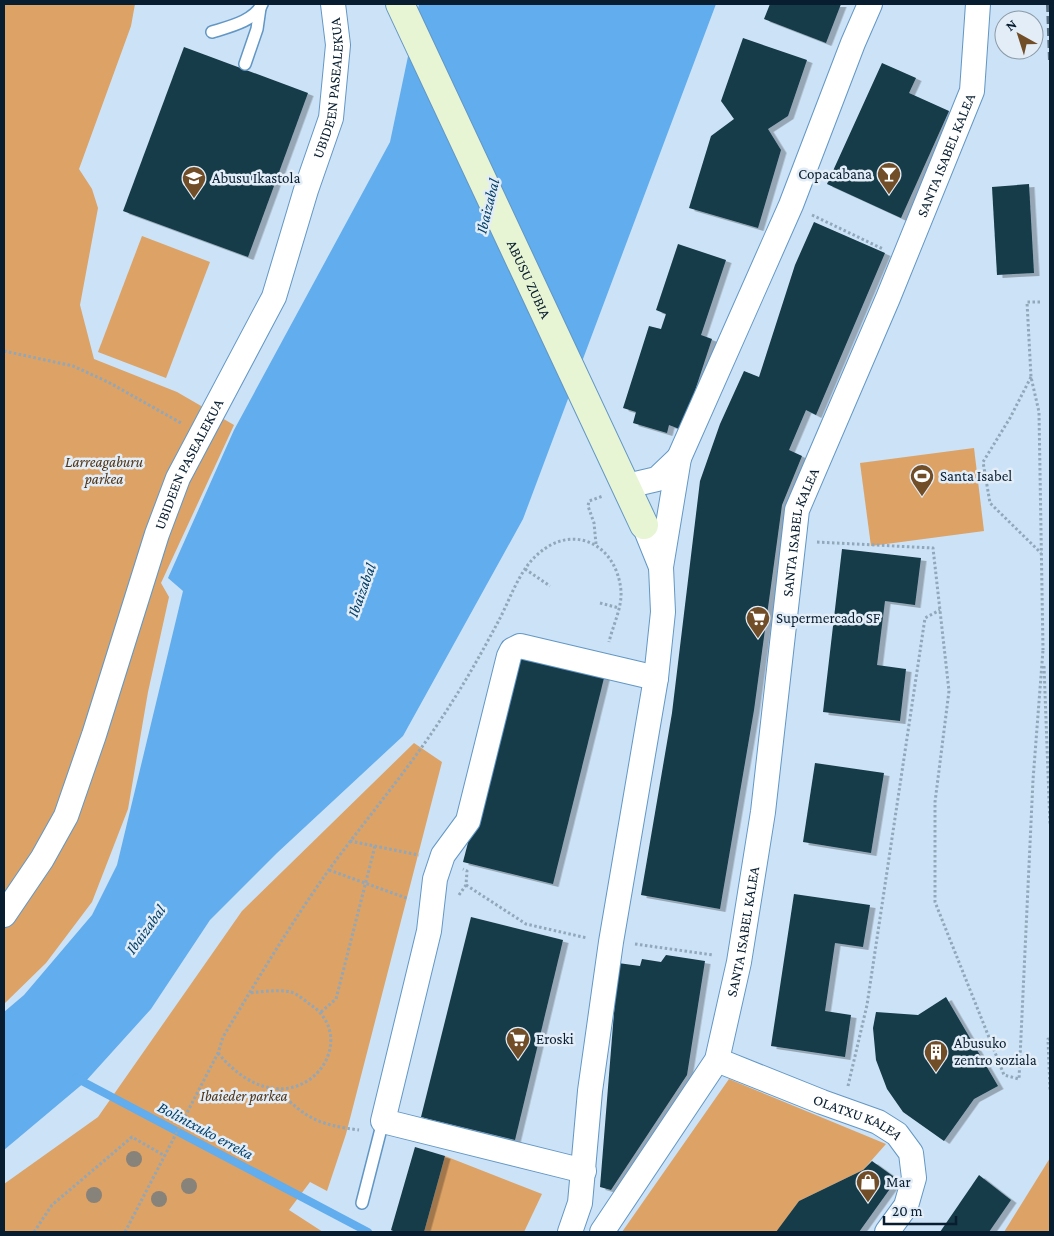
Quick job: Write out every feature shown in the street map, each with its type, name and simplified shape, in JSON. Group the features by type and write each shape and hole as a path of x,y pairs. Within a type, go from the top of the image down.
{"street":[{"name":"UBIDEEN PASEALEKUA","path":"4,915 42,859 66,816 94,736 157,534 178,478 274,297 306,190 331,118 338,45 333,4"},
{"name":"ABUSU ZUBIA","path":"400,4 644,525"},
{"path":"570,1232 580,1202 590,1091 610,942 656,678 663,612 661,567 679,458 791,206 870,4"},
{"name":"SANTA ISABEL KALEA","path":"602,1232 717,1060 739,962 763,812 797,510 888,298 972,91 978,4"},
{"path":"624,480 657,479 679,458"},
{"path":"644,525 661,567"},
{"path":"584,1171 383,1121 429,931 435,879 443,855 468,821 512,650 520,646 656,678"},
{"name":"OLATXU KALEA","path":"717,1060 889,1127 897,1134 912,1157 914,1178 906,1206 887,1232"}],"lane":[{"path":"212,32 239,24 261,6"},
{"path":"245,64 257,29 261,6"},
{"path":"362,1203 383,1121"}],"path":[{"path":"791,206 903,258"},
{"path":"1040,302 1027,302 1031,377 1039,412 1043,650 1050,826"},
{"path":"4,351 73,366 108,382 201,434"},
{"path":"1031,377 1010,418 983,462 990,503 1041,553"},
{"path":"596,545 594,524 588,506 590,501 624,480"},
{"path":"125,1232 218,1053 223,1037 286,932 350,841 443,716 498,623 525,569 537,554 553,542 565,538 578,539 596,545 616,570 621,593 619,608 603,667"},
{"path":"812,542 933,548 949,691 935,802 935,902 1004,1075 1020,1079 1033,780 1043,650"},
{"path":"525,569 550,586"},
{"path":"600,604 619,608"},
{"path":"842,1110 867,1005 925,618 940,610"},
{"path":"350,841 424,856"},
{"path":"321,1012 336,1000 367,884 375,846"},
{"path":"329,870 412,900"},
{"path":"466,885 526,924 589,938"},
{"path":"627,943 713,955"},
{"path":"218,1053 232,1070 261,1087 278,1090 300,1086 317,1074 326,1060 330,1044 329,1027 321,1012 293,992 249,993"},
{"path":"1050,1038 1048,1039 1050,1090"},
{"path":"278,1090 299,1111 328,1126 359,1130"},
{"path":"34,1232 52,1205 132,1137 165,1156"}],"green space":[{"name":"Larreagaburu parkea","path":"4,4 135,4 131,26 79,169 92,189 98,208 80,305 94,359 177,392 234,425 161,583 169,597 148,692 128,809 92,902 46,963 4,1004"},
{"path":"142,236 210,262 166,378 98,352"},
{"name":"Santa Isabel","path":"974,448 984,531 871,546 860,463"},
{"name":"Ibaieder parkea","path":"414,743 442,762 346,1134 327,1191 310,1182 289,1210 323,1232 4,1232 4,1184 98,1117 242,911"},
{"path":"729,1079 886,1144 863,1170 799,1201 777,1232 622,1232"},
{"path":"445,1156 542,1194 524,1232 424,1232"},
{"path":"1050,1158 1050,1232 1004,1232"}],"water":[{"name":"Ibaizabal","path":"419,4 716,4 523,519 403,736 277,853 210,920 151,1009 85,1082 4,1150 4,1012 24,995 92,915 117,865 183,591 168,578 234,430 390,142"}],"building":[{"path":"770,4 841,4 826,43 764,19"},
{"path":"743,38 807,60 788,116 768,129 781,150 758,228 689,208 711,136 734,119 721,101"},
{"path":"184,47 308,93 248,257 123,211"},
{"path":"882,63 916,78 909,93 949,111 901,218 827,184"},
{"path":"1029,184 1034,273 997,275 992,187"},
{"path":"814,222 885,253 816,415 806,410 789,450 802,456 782,505 754,710 720,909 641,895 672,713 700,481 720,424 744,371 759,377 795,265"},
{"path":"678,244 726,260 701,335 712,339 682,430 669,425 667,433 633,423 636,412 623,408 649,326 661,329 666,314 656,310"},
{"path":"842,549 921,558 915,605 885,601 877,665 906,669 900,721 823,712"},
{"path":"517,652 605,674 553,884 463,862"},
{"path":"815,763 884,773 871,853 803,842"},
{"path":"794,894 870,905 863,947 835,943 825,1011 851,1015 845,1057 771,1046"},
{"path":"471,917 563,940 515,1140 421,1117"},
{"path":"666,955 705,961 687,1075 611,1190 600,1187 618,963 640,966 642,959 661,962"},
{"name":"Abusuko zentro soziala","path":"946,997 998,1086 974,1099 944,1141 903,1112 887,1089 876,1060 873,1028 876,1012 918,1015"},
{"path":"415,1147 445,1156 424,1232 395,1232 391,1230"},
{"path":"872,1161 897,1179 859,1232 776,1232 799,1201 863,1170"},
{"path":"979,1175 1011,1200 989,1232 940,1232"}],"waterway":[{"name":"Bolintxuko erreka","path":"76,1078 368,1232"}],"railway":[{"path":"1048,4 1050,60"}],"place":[{"name":"Copacabana","path":"889,195"},
{"name":"Abusu Ikastola","path":"194,199"},
{"name":"Santa Isabel","path":"922,497"},
{"name":"Supermercado SF","path":"758,639"},
{"name":"Eroski","path":"518,1060"},
{"name":"Abusuko zentro soziala","path":"936,1073"},
{"name":"Mar","path":"868,1203"}]}
